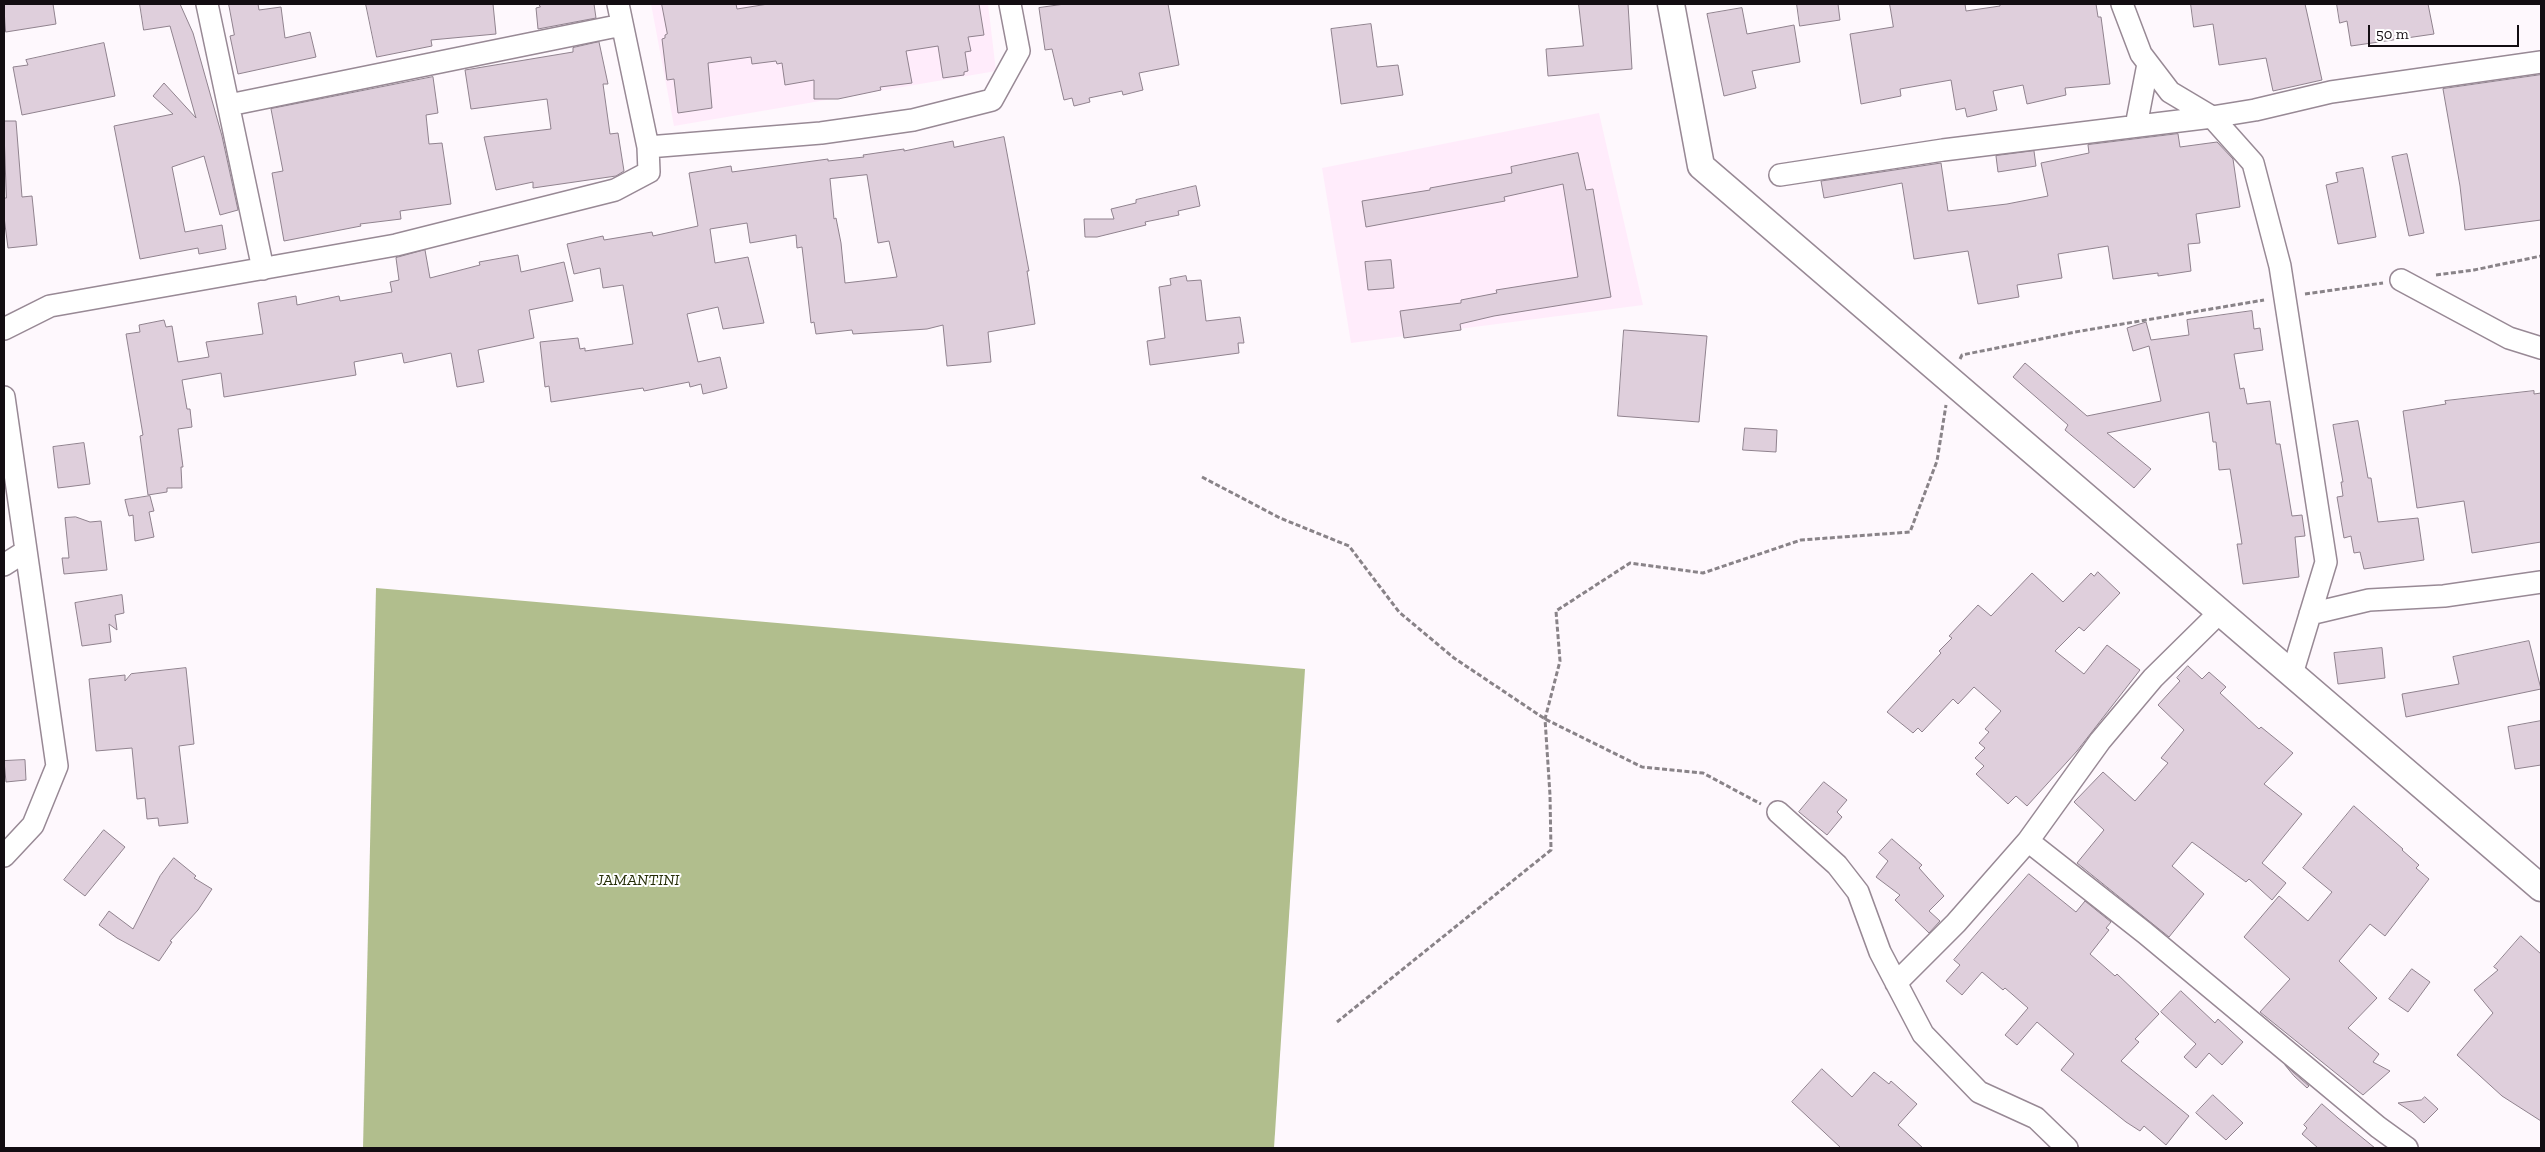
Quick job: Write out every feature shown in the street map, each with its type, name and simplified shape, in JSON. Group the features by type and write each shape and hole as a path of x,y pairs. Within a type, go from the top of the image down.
{"street":[{"path":"207,4 263,268"},
{"path":"4,329 50,306 396,245 615,190 649,172 648,147 618,4"},
{"path":"648,147 821,133 913,120 992,100 1019,51 1010,4"},
{"path":"1671,4 1701,166 2541,888"},
{"path":"2122,4 2141,54 2170,92 2212,117 2253,163 2280,266 2326,562 2292,674"},
{"path":"229,105 622,25"},
{"path":"1780,175 1943,150 2212,117 2255,110 2331,92 2541,62"},
{"path":"2136,126 2148,64"},
{"path":"2402,280 2509,338 2541,348"},
{"path":"4,397 57,766 33,825 4,856"},
{"path":"4,565 26,551"},
{"path":"2310,614 2369,600 2444,596 2541,582"},
{"path":"1896,983 1956,922 2028,841 2100,741 2153,678 2220,612"},
{"path":"1778,812 1837,865 1858,892 1880,952 1923,1034 1979,1092 2036,1118 2067,1148"},
{"path":"2028,841 2145,933 2370,1121 2406,1148"}],"path":[{"path":"1202,477 1280,518 1349,546 1399,612 1454,658 1544,719 1642,767 1703,773 1778,812"},
{"path":"1337,1022 1551,850 1550,795 1544,719"}],"shaded area":[{"path":"651,4 988,4 996,71 674,126"},
{"path":"1599,113 1643,305 1351,343 1322,168"}],"green space":[{"name":"JAMANTINI","path":"376,588 1305,669 1274,1148 363,1148"}],"building":[{"path":"4,4 53,4 56,24 6,32"},
{"path":"140,4 180,4 193,33 222,136 238,210 220,215 204,156 172,167 185,232 222,225 226,249 199,254 198,248 140,259 114,126 173,114 153,96 164,83 196,118 170,26 144,30"},
{"path":"229,4 258,4 259,10 281,7 285,38 310,32 316,57 238,74 230,36 234,35"},
{"path":"366,4 493,4 496,34 431,40 432,46 377,57"},
{"path":"539,4 594,4 596,18 538,29 536,8 540,7"},
{"path":"662,4 736,4 737,9 768,4 979,4 984,35 968,37 971,51 965,52 968,71 964,72 964,75 943,78 938,46 906,51 912,83 880,87 881,90 838,99 814,99 814,80 785,85 782,63 777,64 776,61 752,64 751,57 708,63 712,108 678,113 674,79 667,80 662,39 667,34"},
{"path":"1065,4 1168,4 1179,65 1139,73 1143,90 1123,95 1122,91 1089,98 1090,102 1074,106 1072,98 1064,100 1052,49 1045,50 1039,8"},
{"path":"1579,4 1628,4 1632,69 1548,76 1546,49 1583,46"},
{"path":"1797,4 1838,4 1840,20 1800,26"},
{"path":"1890,4 1965,4 1966,11 2000,6 2000,4 2096,4 2098,17 2101,17 2110,84 2065,88 2066,95 2027,104 2023,85 1993,91 1997,110 1967,117 1965,108 1956,110 1951,80 1900,89 1901,96 1861,104 1850,34 1893,27"},
{"path":"2191,4 2305,4 2322,80 2273,91 2266,58 2219,65 2213,24 2194,27"},
{"path":"2337,4 2428,4 2434,34 2351,46 2347,21 2340,23"},
{"path":"1742,8 1747,34 1794,25 1800,62 1752,71 1756,88 1724,96 1707,14"},
{"path":"1371,24 1377,67 1398,65 1403,95 1341,104 1331,29"},
{"path":"599,42 608,84 603,84 610,134 618,133 624,171 616,176 533,188 533,182 496,190 484,137 551,129 547,99 471,109 465,70 573,52 573,48"},
{"path":"104,43 115,96 22,115 13,67 28,65 26,60"},
{"path":"2541,75 2541,220 2465,230 2460,186 2443,89"},
{"path":"433,77 438,113 426,115 429,144 442,143 451,204 400,211 401,219 360,224 361,226 284,241 272,173 283,171 271,109"},
{"path":"4,121 16,121 22,197 32,196 37,245 8,248 4,217 4,198 6,198"},
{"path":"2178,134 2180,147 2217,142 2233,159 2240,207 2196,214 2200,243 2188,244 2191,271 2158,276 2158,273 2113,279 2108,246 2058,254 2062,278 2017,285 2019,297 1978,304 1968,251 1914,259 1902,183 1824,198 1821,181 1941,163 1948,211 2007,204 2048,196 2041,163 2089,153 2088,145"},
{"path":"1004,137 1029,271 1027,271 1035,324 988,332 991,362 947,366 943,325 927,329 853,334 852,330 816,334 814,322 811,323 802,247 797,248 796,235 750,243 747,223 710,229 715,263 748,257 764,323 723,329 718,307 687,314 698,362 720,357 727,388 703,394 701,384 690,387 689,382 644,391 643,388 551,402 549,386 545,387 540,342 578,338 580,349 585,348 585,351 633,344 623,285 603,288 600,268 574,274 567,244 603,236 604,240 652,232 653,236 698,226 689,173 731,166 732,172 828,159 828,161 864,157 863,155 904,149 904,151 953,141 954,147","holes":["867,175 878,243 889,241 897,277 845,283 841,243 836,218 834,219 830,179"]},
{"path":"2034,151 2036,166 1998,172 1996,156"},
{"path":"1578,153 1586,190 1593,189 1611,297 1494,316 1460,324 1461,330 1404,338 1400,311 1461,303 1461,300 1497,293 1496,290 1578,277 1563,184 1504,197 1505,201 1366,227 1362,201 1430,190 1430,188 1512,173 1511,167"},
{"path":"2407,154 2424,233 2409,236 2392,157"},
{"path":"2363,168 2376,237 2338,244 2326,185 2338,182 2336,173"},
{"path":"1196,186 1200,206 1178,211 1179,215 1145,222 1146,225 1097,237 1085,237 1084,219 1114,219 1111,209 1136,203 1136,200"},
{"path":"425,250 430,278 480,265 479,262 518,255 521,272 564,262 573,301 529,310 534,338 478,350 484,382 457,387 451,353 404,363 402,353 354,362 356,375 224,397 221,373 182,380 187,409 190,409 192,427 178,429 183,467 181,467 182,488 167,488 167,492 148,495 140,436 143,435 126,334 140,332 139,325 164,320 166,327 172,326 178,362 209,357 206,342 263,334 258,303 296,296 297,305 339,296 340,301 392,292 390,282 399,280 396,258"},
{"path":"1391,260 1394,288 1368,290 1365,262"},
{"path":"1186,276 1187,281 1201,280 1206,321 1240,317 1244,343 1238,343 1239,353 1150,365 1147,341 1165,338 1159,287 1171,285 1170,279"},
{"path":"2252,311 2254,329 2260,328 2263,350 2234,354 2240,389 2244,388 2247,404 2270,401 2276,444 2280,444 2292,516 2302,515 2305,536 2295,537 2299,577 2243,584 2237,544 2242,544 2230,469 2219,470 2216,442 2213,442 2209,412 2107,433 2151,469 2134,488 2065,430 2068,425 2013,377 2025,363 2087,416 2161,401 2149,346 2133,351 2127,328 2146,322 2151,340 2189,335 2187,320"},
{"path":"1624,330 1707,336 1699,422 1618,416"},
{"path":"2534,391 2534,394 2541,393 2541,542 2472,553 2464,501 2417,508 2403,411 2446,404 2445,401"},
{"path":"2358,421 2368,478 2371,478 2378,522 2418,518 2424,560 2364,569 2360,552 2354,553 2351,536 2344,538 2337,497 2343,496 2341,482 2343,482 2333,425"},
{"path":"1745,428 1777,430 1776,452 1743,450"},
{"path":"84,443 90,484 58,488 53,447"},
{"path":"150,496 154,511 149,512 154,537 135,541 133,515 129,516 125,500"},
{"path":"76,517 90,522 101,521 107,570 64,574 62,558 69,558 65,518"},
{"path":"2098,572 2120,593 2084,631 2079,627 2055,651 2084,674 2107,645 2140,670 2077,751 2027,806 2016,796 2008,804 1976,774 1984,766 1975,758 1985,748 1979,743 1989,732 1985,729 2001,711 1974,687 1958,704 1953,699 1922,732 1918,728 1913,733 1887,712 1941,653 1939,651 1952,638 1949,636 1978,605 1991,616 2032,573 2063,602 2091,573 2094,576"},
{"path":"122,595 124,613 115,615 117,630 109,624 111,642 82,646 75,603"},
{"path":"2529,641 2541,689 2406,717 2402,694 2459,684 2453,657"},
{"path":"2382,648 2385,678 2338,684 2334,653"},
{"path":"2188,666 2202,679 2209,672 2226,687 2220,693 2259,729 2261,727 2293,753 2264,784 2302,814 2262,863 2286,883 2272,900 2249,879 2246,882 2192,842 2172,866 2204,894 2169,937 2077,863 2104,830 2074,802 2103,772 2135,801 2168,763 2161,758 2184,730 2158,705 2180,681 2177,678"},
{"path":"186,668 194,744 179,746 188,823 159,826 158,818 147,819 145,798 137,799 132,748 96,751 89,679 125,675 125,681 131,674"},
{"path":"2541,721 2541,765 2515,769 2508,727"},
{"path":"25,760 26,780 6,782 4,761"},
{"path":"1824,782 1847,800 1837,812 1842,817 1827,835 1799,812"},
{"path":"2354,806 2403,849 2419,865 2416,868 2429,879 2385,936 2370,924 2339,961 2377,998 2348,1028 2379,1054 2373,1062 2390,1071 2363,1095 2260,1012 2290,979 2244,937 2279,896 2308,921 2332,892 2303,868"},
{"path":"104,830 125,847 85,896 64,880"},
{"path":"1892,839 1922,865 1919,868 1944,896 1929,911 1940,921 1929,933 1895,900 1900,895 1876,877 1888,861 1879,853"},
{"path":"174,858 196,876 194,878 212,889 198,910 170,941 172,942 159,961 117,938 99,925 109,911 133,929 160,876"},
{"path":"2029,874 2076,912 2085,901 2111,922 2106,928 2109,930 2090,954 2115,976 2117,974 2159,1014 2135,1039 2139,1042 2121,1061 2189,1116 2166,1145 2144,1126 2140,1131 2126,1122 2061,1070 2074,1054 2037,1022 2017,1045 2005,1035 2028,1008 2005,988 2003,990 1982,972 1962,995 1946,981 1960,965 1954,960"},
{"path":"2521,936 2541,954 2541,1121 2502,1096 2457,1055 2493,1013 2474,990 2498,970 2494,967"},
{"path":"2412,969 2430,982 2408,1012 2389,999"},
{"path":"2181,991 2215,1023 2218,1019 2243,1042 2222,1065 2209,1053 2196,1068 2184,1057 2196,1044 2161,1012"},
{"path":"2285,1065 2309,1086 2307,1088"},
{"path":"1822,1069 1852,1097 1874,1072 1889,1084 1891,1081 1917,1104 1898,1125 1923,1148 1841,1148 1792,1102"},
{"path":"2213,1095 2243,1123 2226,1140 2196,1113"},
{"path":"2425,1097 2438,1109 2424,1123 2398,1103 2421,1100"},
{"path":"2322,1104 2375,1148 2318,1148 2302,1134 2307,1128 2304,1125"}]}
